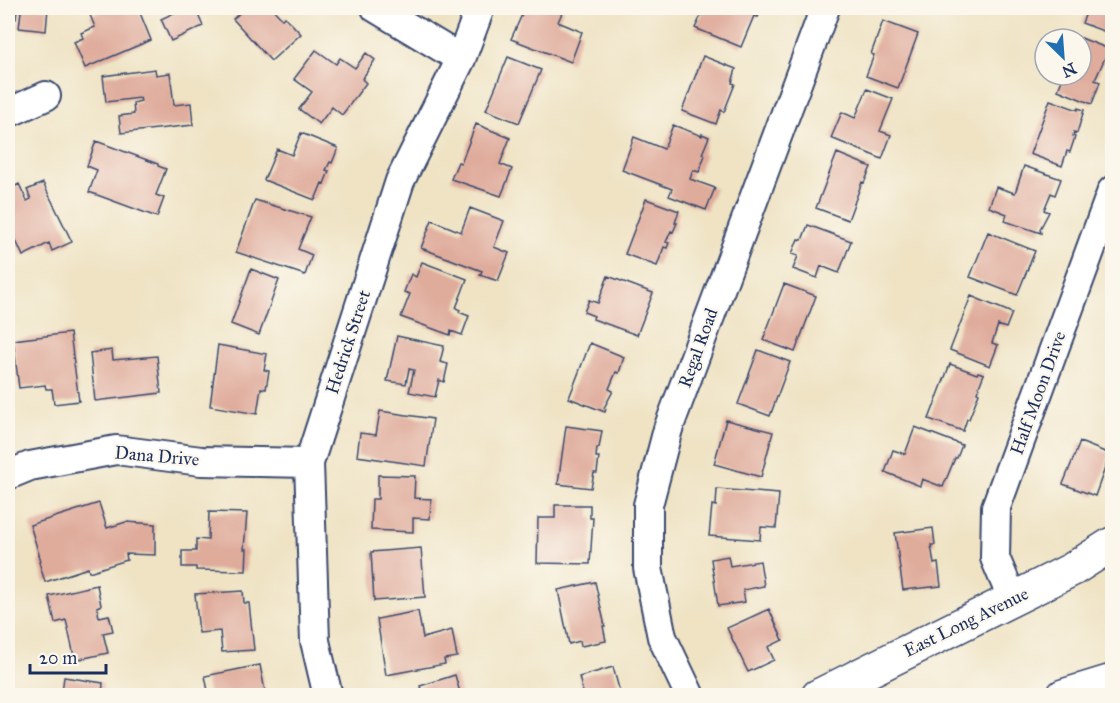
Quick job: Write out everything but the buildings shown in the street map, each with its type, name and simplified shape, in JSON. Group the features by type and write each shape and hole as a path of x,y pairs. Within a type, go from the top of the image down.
{"main road":[{"name":"East Long Avenue","path":"818,696 1073,569 1113,544"},
{"path":"1063,696 1113,681"}],"street":[{"path":"376,8 461,59"},
{"name":"Hedrick Street","path":"328,696 315,641 309,463 400,181 461,59 480,8"},
{"name":"Regal Road","path":"690,696 662,637 648,568 648,505 668,429 825,8"},
{"path":"8,113 46,96"},
{"name":"Half Moon Drive","path":"1012,598 995,558 996,507 1113,191"},
{"name":"Dana Drive","path":"8,475 30,466 116,450 201,461 309,463"}]}
